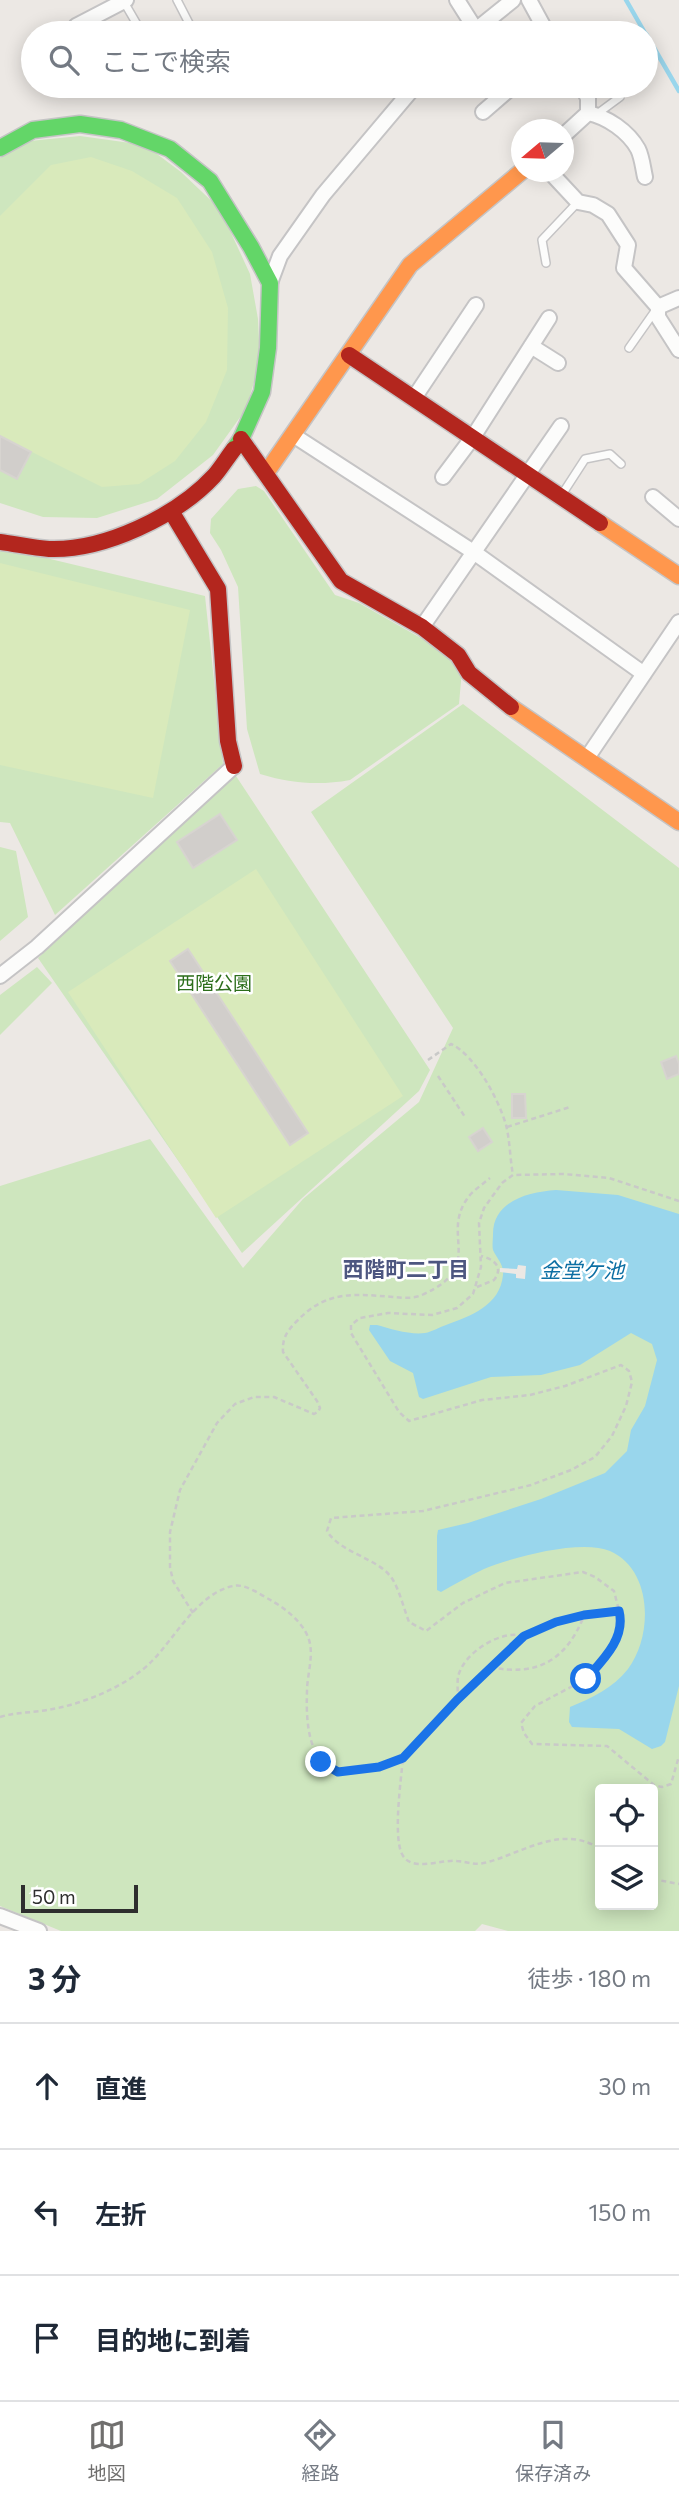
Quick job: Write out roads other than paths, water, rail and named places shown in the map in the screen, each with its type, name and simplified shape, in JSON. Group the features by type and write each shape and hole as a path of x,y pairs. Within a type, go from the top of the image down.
{"street":[{"path":"457,0 468,21"},
{"path":"487,21 513,0"},
{"path":"529,0 540,21"},
{"path":"90,21 119,2"},
{"path":"0,542 50,549 97,543 149,524 171,511 214,476 241,439 261,392 268,348 270,283 280,256 323,195 405,98"},
{"path":"483,112 499,98"},
{"path":"588,98 592,114"},
{"path":"574,128 592,114"},
{"path":"592,114 618,126 638,149 645,177"},
{"path":"0,148 33,130 80,124 121,130 170,149 210,181 270,283"},
{"path":"266,473 410,265 511,180"},
{"path":"559,182 578,202 593,205 608,214 628,245 624,268 658,307 658,317 679,350"},
{"path":"658,307 679,298"},
{"path":"414,398 476,305"},
{"path":"443,477 473,437 549,318"},
{"path":"531,346 558,363"},
{"path":"349,355 679,576"},
{"path":"422,627 561,426"},
{"path":"293,435 475,552 644,674"},
{"path":"241,439 341,581 422,627 458,655 469,673 510,707 679,822"},
{"path":"653,497 679,519"},
{"path":"0,976 37,947 234,766 228,741 218,589 171,511"},
{"path":"0,528 50,549"},
{"path":"587,758 679,622"},
{"path":"0,1916 39,1931"}],"lane":[{"path":"177,0 188,21"},
{"path":"119,2 133,21"},
{"path":"592,114 618,98"},
{"path":"547,262 542,240 578,202"},
{"path":"629,348 658,307"},
{"path":"561,496 585,459 610,454 621,464"}],"water":[{"name":"金堂ケ池","path":"556,1190 618,1195 679,1214 679,1686 665,1742 652,1749 619,1729 572,1727 569,1722 570,1707 602,1692 622,1676 636,1655 642,1639 645,1605 634,1573 624,1560 610,1551 597,1548 547,1551 484,1569 441,1592 437,1590 437,1536 438,1530 541,1499 605,1473 627,1451 631,1430 645,1406 657,1360 652,1344 631,1333 580,1365 541,1375 491,1377 423,1399 419,1397 413,1373 390,1361 369,1330 370,1325 377,1325 425,1333 465,1318 482,1308 496,1295 503,1275 493,1250 493,1234 499,1213 514,1200 534,1193"}],"waterway":[{"path":"626,0 638,21"},
{"path":"658,55 679,91"}],"district":[{"name":"西階町二丁目","path":"406,1268"}],"park label":[{"name":"西階公園","path":"214,982"}]}
